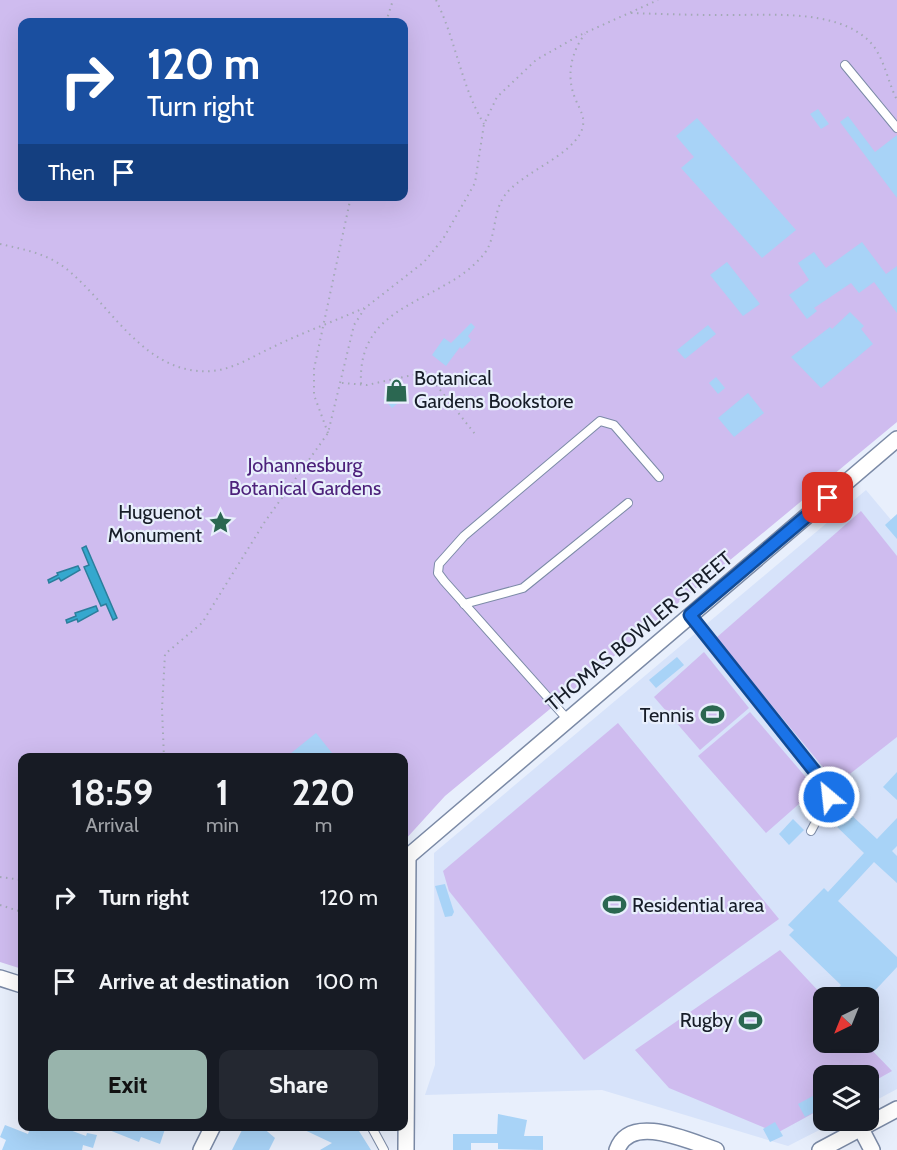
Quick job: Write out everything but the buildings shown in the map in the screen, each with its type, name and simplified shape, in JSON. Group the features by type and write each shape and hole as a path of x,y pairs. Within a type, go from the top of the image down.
{"street":[{"name":"THOMAS BOWLER STREET","path":"408,856 897,439"},
{"path":"0,978 18,984"},
{"path":"879,1118 897,1109"},
{"path":"201,1150 210,1131"},
{"path":"406,1131 406,1150"},
{"path":"621,1145 638,1132 654,1131 716,1150"},
{"path":"820,1150 853,1131"},
{"path":"862,1131 872,1150"}],"lane":[{"path":"845,65 897,128"},
{"path":"568,720 438,573 439,564 464,536 548,467 595,424 605,421 614,425 659,477"},
{"path":"464,604 523,588 628,503"},
{"path":"690,615 828,788 829,797 811,831"},
{"path":"374,1131 384,1150"}],"path":[{"path":"388,18 393,0"},
{"path":"436,0 459,59 471,103 484,124"},
{"path":"0,244 22,248 63,266 136,341 153,354 178,366 213,371 245,362 365,308 424,261 443,239 475,183 484,124 497,97 536,60 586,32 658,0"},
{"path":"628,13 791,15 821,19 860,33 870,41 876,49 897,100"},
{"path":"361,384 362,357 372,335 407,305 475,264 486,252 503,197 519,179 546,165 580,134 585,120 570,79 573,53 586,32"},
{"path":"328,433 314,395 314,369 350,201"},
{"path":"164,753 162,709 165,654 202,623 258,531 328,433 354,325 365,308"},
{"path":"340,383 361,384 426,372 475,434"},
{"path":"0,877 18,879"},
{"path":"0,905 18,911"}],"shaded area":[{"path":"866,490 897,527 897,1089 879,1099 879,1065 813,1065 813,1131 817,1131 788,1146 602,1090 425,1095 435,1065 434,853"}],"green space":[{"name":"Johannesburg Botanical Gardens","path":"0,0 897,0 897,422 445,796 408,837 408,753 18,753 18,968 0,962"},
{"path":"861,511 897,556 897,737 837,784 716,638"},
{"path":"704,652 749,708 700,750 654,697"},
{"path":"750,712 816,789 766,833 698,756"},
{"name":"Residential area","path":"618,723 779,919 584,1060 449,891 443,871"},
{"name":"Rugby","path":"780,950 815,987 813,1053 875,1053 892,1071 879,1078 879,1065 813,1065 813,1113 777,1133 669,1088 635,1050"}],"water":[{"path":"86,546 117,618 113,620 106,604 101,606 84,567 89,565 82,548"},
{"path":"78,566 80,570 61,581 59,578 49,583 48,580 58,575 57,573"},
{"path":"96,606 98,611 78,622 77,619 67,623 66,620 76,616 75,613"}],"place":[{"name":"Botanical Gardens Bookstore","path":"396,390"},
{"name":"Huguenot Monument","path":"220,523"},
{"name":"Tennis","path":"712,715"},
{"name":"Residential area","path":"614,905"},
{"name":"Rugby","path":"751,1020"}],"route":[{"path":"828,498 690,615 828,788 829,797"}]}
